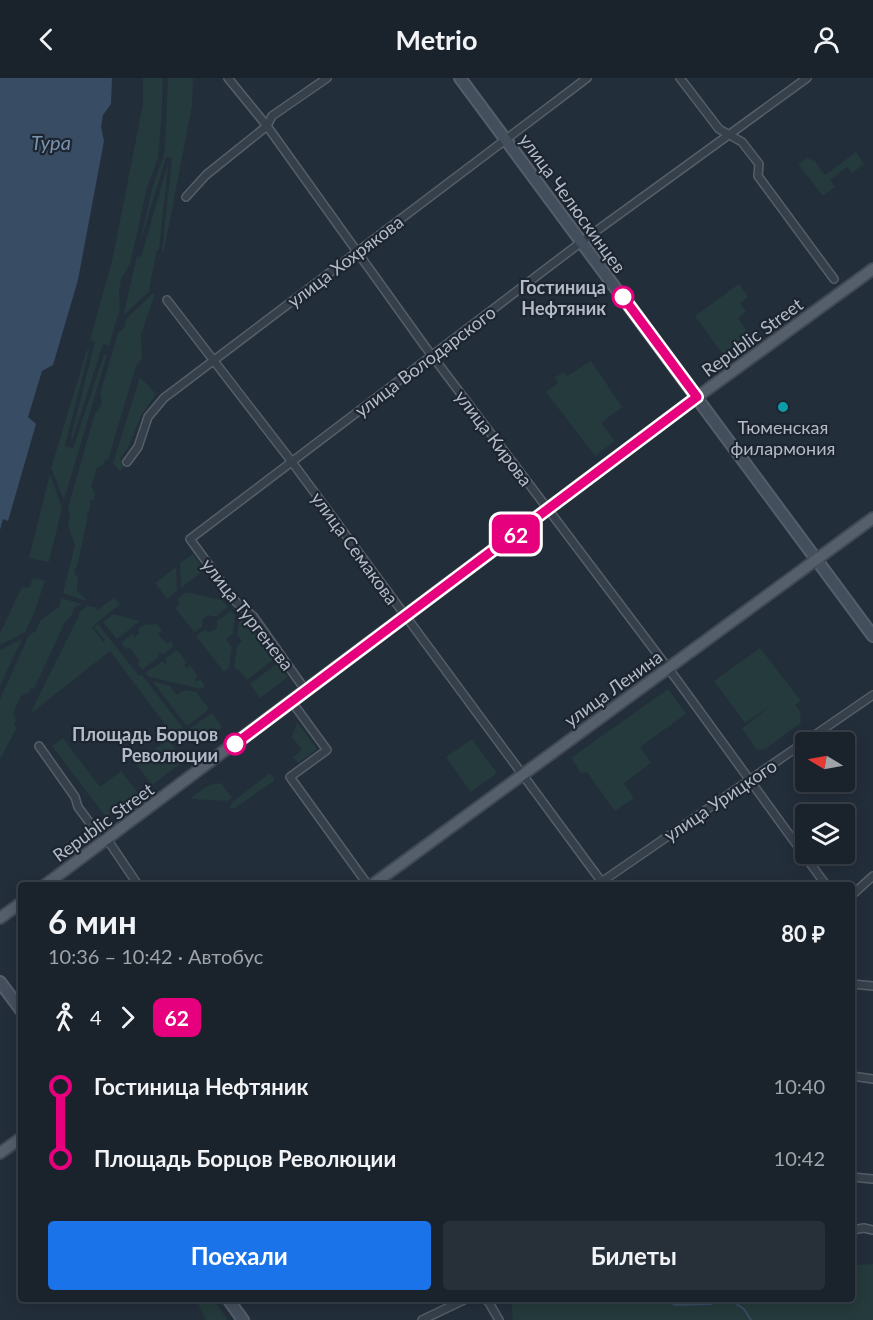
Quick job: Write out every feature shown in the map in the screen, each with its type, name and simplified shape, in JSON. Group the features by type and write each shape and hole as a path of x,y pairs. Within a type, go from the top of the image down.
{"main road":[{"name":"улица Челюскинцев","path":"460,78 873,636"},
{"name":"Republic Street","path":"49,882 697,397 873,269"},
{"name":"улица Ленина","path":"374,882 873,518"},
{"path":"0,918 18,905"},
{"path":"0,982 18,1006"},
{"path":"0,1153 18,1140"},
{"path":"230,1302 243,1320"}],"street":[{"name":"улица Кирова","path":"228,78 267,126 432,355 668,668 824,882"},
{"path":"186,197 206,175 267,126 272,116 327,78"},
{"name":"улица Хохрякова","path":"127,462 138,447 148,417 164,398 587,78"},
{"path":"680,78 719,129 742,142 759,164 758,176 834,279"},
{"name":"улица Володарского","path":"190,539 582,242 807,78"},
{"name":"улица Семакова","path":"167,300 292,462 523,774 600,882"},
{"name":"улица Тургенева","path":"190,539 236,602 253,616 306,691"},
{"name":"улица Урицкого","path":"604,882 873,695"},
{"path":"292,702 327,750 290,777 368,882"},
{"path":"39,746 75,797 78,807 95,830 107,839 136,882"},
{"path":"855,892 873,876"},
{"path":"855,984 873,986"},
{"path":"855,1076 873,1079"},
{"path":"855,1177 873,1179"},
{"path":"855,1230 873,1230"},
{"path":"422,1320 460,1302"},
{"path":"487,1302 499,1320"}],"green space":[{"path":"143,78 163,78 158,158 147,188 130,264 121,279 120,308 109,346 103,344 73,438 71,437 95,342 90,340 112,261 143,104"},
{"path":"168,78 193,78 192,106 164,251 162,251 172,158 166,157 139,247 152,189 163,159"},
{"path":"856,152 864,164 852,173 847,167 830,180 835,187 823,196 798,164 807,158 815,161 825,175"},
{"path":"168,167 159,250 157,250 149,289 151,290 123,316 137,256 141,257"},
{"path":"739,284 748,297 740,303 746,312 738,318 750,336 723,355 695,316"},
{"path":"153,293 155,294 141,334 142,358 136,366 108,460 105,459 104,464 97,468 91,486 95,493 94,500 91,500 89,512 86,514 88,516 77,567 74,569 75,575 78,576 77,591 86,600 83,600 63,593 75,545 68,526 70,516 68,508 95,413 101,405 100,394 118,333 124,328 126,319"},
{"path":"87,350 89,351 65,446 73,448 104,355 107,355 64,500 51,468"},
{"path":"591,361 622,407 601,423 615,441 595,456 546,392 558,383 555,378 563,372 567,376"},
{"path":"140,377 156,394 142,414 128,448 120,458 125,465 120,471 113,463"},
{"path":"50,474 62,508 49,562 29,558"},
{"path":"193,554 204,570 181,588 180,563"},
{"path":"176,567 177,591 167,599 155,583"},
{"path":"33,578 45,581 25,632 0,645 0,633 22,587 29,588"},
{"path":"186,592 222,600 228,607 215,617 208,615 202,620 202,627 194,632 175,608 179,605 178,598"},
{"path":"61,598 82,604 74,608 71,616 65,622 34,689 31,688 29,692 21,696 13,713 16,720 14,725 17,727 0,759 0,699 29,635 36,631 40,621 59,607"},
{"path":"114,598 120,604 92,627 103,642 105,640 94,627 98,624 183,728 173,735 110,651 30,714 81,611 87,606 95,607 97,610"},
{"path":"231,611 235,615 233,634 226,639 232,647 229,668 224,672 196,636 204,630 210,632 217,628 217,621"},
{"path":"113,614 140,621 117,639 103,622"},
{"path":"240,617 246,617 275,658 247,680 239,670 234,668 237,646 242,641 237,634"},
{"path":"156,623 162,630 158,634 167,644 170,641 174,646 162,655 160,652 158,654 160,656 142,670 137,663 140,661 129,647 126,649 121,643 133,633 134,637 139,634 139,628 146,624"},
{"path":"22,639 0,686 0,650"},
{"path":"760,648 801,701 795,705 800,711 801,723 765,749 757,750 742,728 773,704 745,723 714,681"},
{"path":"177,650 187,662 184,665 187,668 190,665 198,676 195,679 197,682 200,679 205,686 202,689 149,677 145,673 163,661 165,664 167,662 165,659"},
{"path":"278,663 288,677 260,698 250,684"},
{"path":"152,681 170,686 177,695 184,690 196,692 209,709 187,726"},
{"path":"668,689 686,714 640,747 651,763 624,783 634,798 615,811 587,772 581,773 571,758"},
{"path":"212,713 222,727 200,743 189,729"},
{"path":"297,722 317,749 298,763 293,757 302,750 292,737"},
{"path":"63,738 100,787 121,771 138,793 106,817 52,746"},
{"path":"168,739 184,761 152,785 136,764"},
{"path":"472,739 497,773 471,792 446,757"},
{"path":"270,773 275,780 235,808 230,808 232,802"},
{"path":"221,783 232,798 227,801 191,797 209,785"},
{"path":"873,1264 873,1320 513,1320 511,1302 855,1302 855,1265"},
{"path":"197,1302 215,1302 228,1320 206,1320"}],"water":[{"name":"Тура","path":"0,78 112,78 111,104 103,115 101,127 104,141 78,280 53,365 42,371 28,417 36,424 8,521 3,519 0,530"}],"waterway":[{"path":"669,1302 676,1305 715,1302"},
{"path":"734,1302 744,1309 751,1320"}],"bus line":[{"name":"62","path":"235,744 697,397 623,297"}],"place":[{"name":"Гостиница Нефтяник","path":"623,297"},
{"name":"Тюменская филармония","path":"783,407"},
{"name":"Площадь Борцов Революции","path":"235,744"}]}
